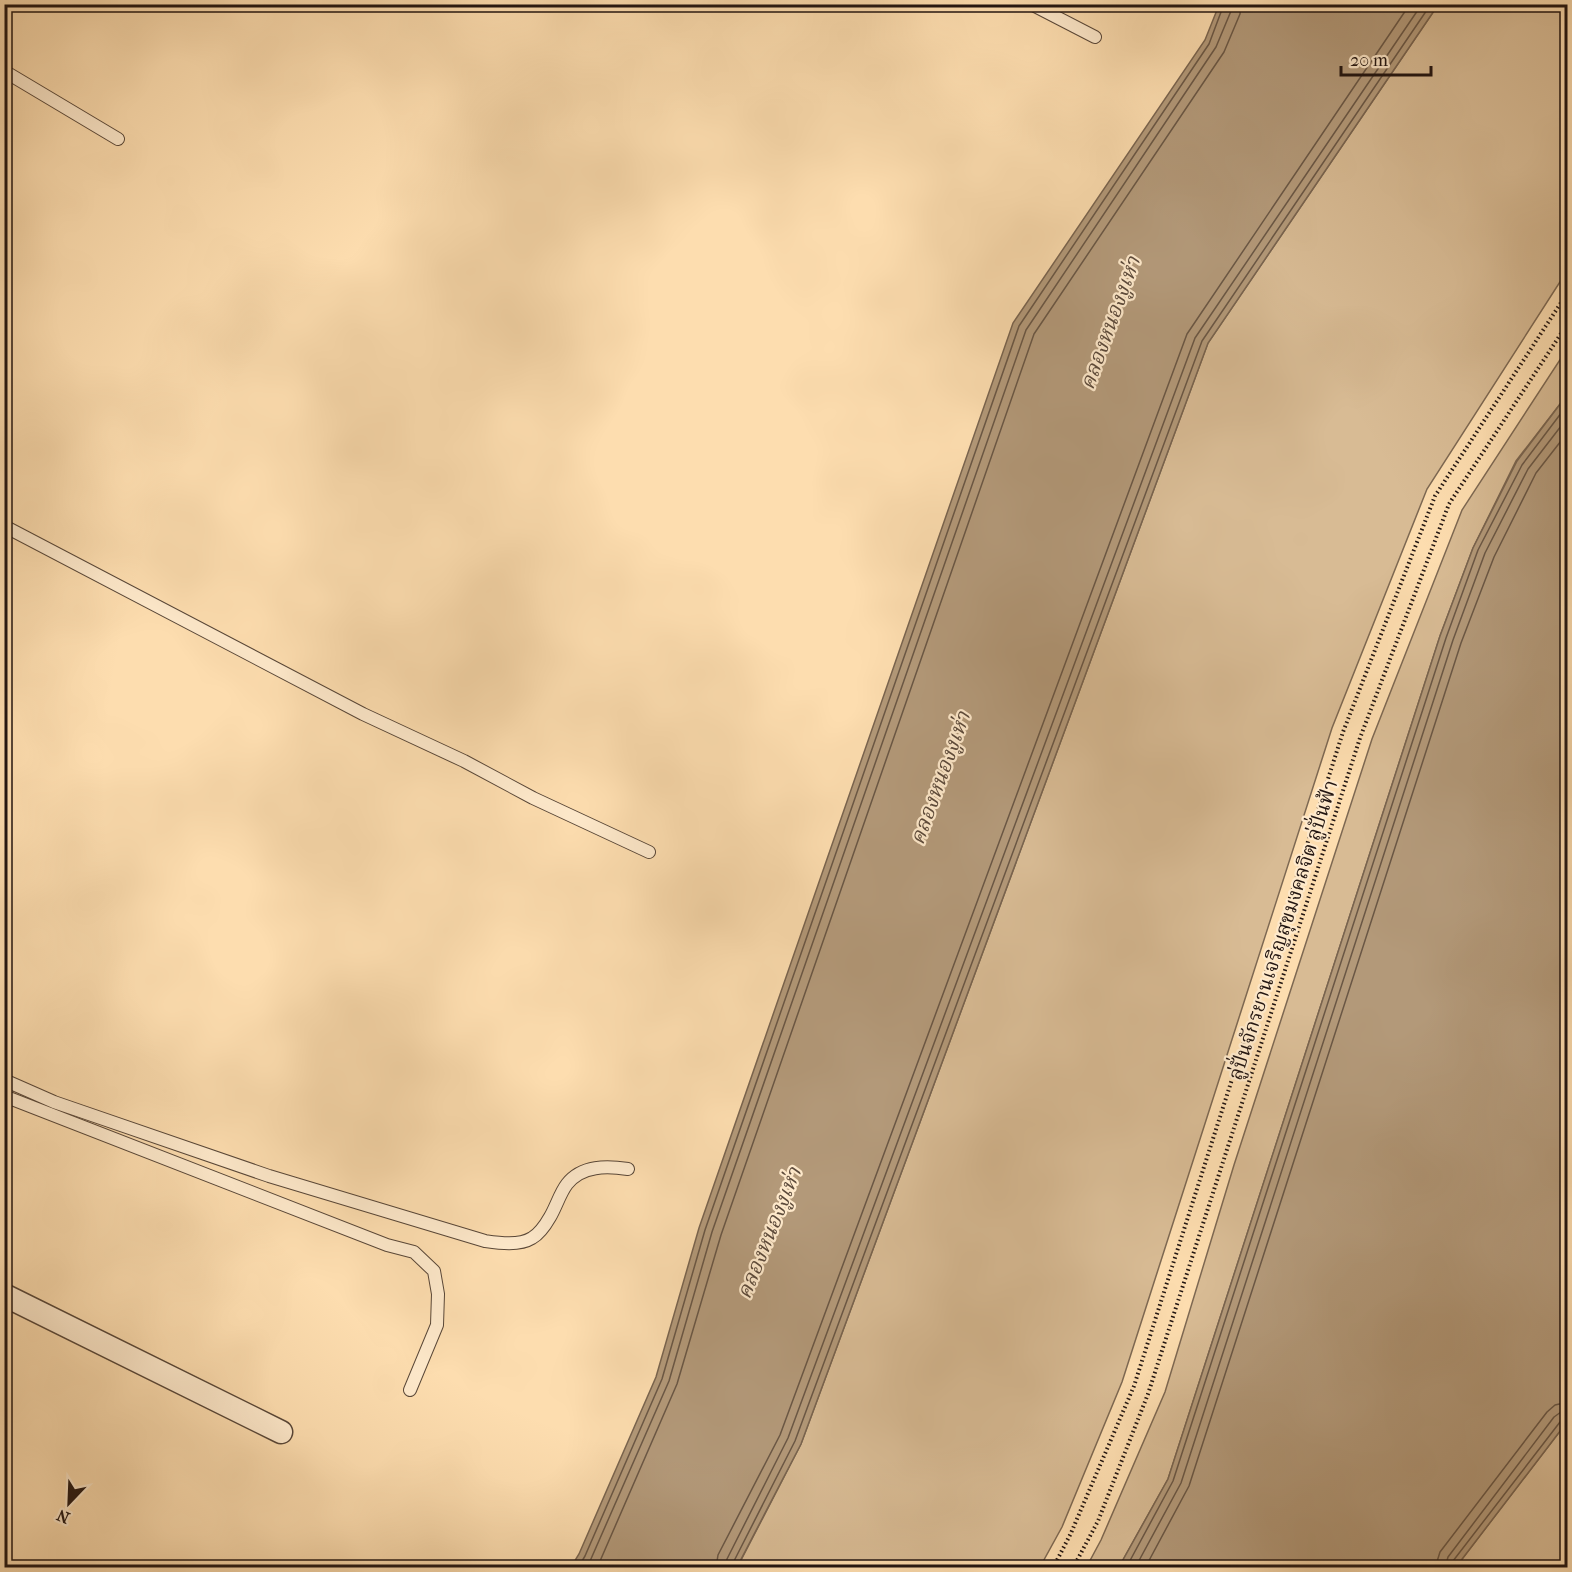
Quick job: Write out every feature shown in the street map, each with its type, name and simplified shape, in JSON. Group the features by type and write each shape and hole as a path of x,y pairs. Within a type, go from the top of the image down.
{"street":[{"path":"4,1295 281,1432"}],"lane":[{"path":"1031,4 1095,37"},
{"path":"4,71 118,139"},
{"path":"4,526 363,714 649,852"},
{"path":"4,1080 54,1102 269,1176 485,1241 503,1243 532,1239 546,1224 566,1185 574,1178 592,1168 628,1169"},
{"path":"4,1096 387,1245 414,1252 434,1271 438,1294 437,1325 410,1390"}],"path":[{"path":"1053,1568 1071,1533 1134,1386 1343,732 1435,496 1568,292"},
{"name":"ลู่ปั่นจักรยานเจริญสุขมงคลจิต ลู่ปั่นฟ้า","path":"1073,1568 1098,1521 1148,1394 1360,738 1449,504 1568,323"}],"shaded area":[{"path":"1438,5 1567,5 1567,271 1427,489 1332,728 1122,1382 1062,1527 1040,1567 737,1568 801,1444 1208,343"},
{"path":"1567,349 1567,395 1516,461 1473,548 1440,636 1168,1479 1119,1567 1086,1568 1101,1540 1165,1392 1234,1165 1372,739 1462,510"},
{"path":"1567,1422 1567,1567 1456,1567"}],"water":[{"name":"คลองหนองงูเห่า","path":"1219,5 1438,5 1208,343 801,1444 737,1567 571,1567 579,1554 656,1377 699,1228 1013,323 1205,40"},
{"path":"1567,395 1567,1422 1456,1567 1119,1567 1168,1479 1440,636 1473,548 1517,461"}]}
